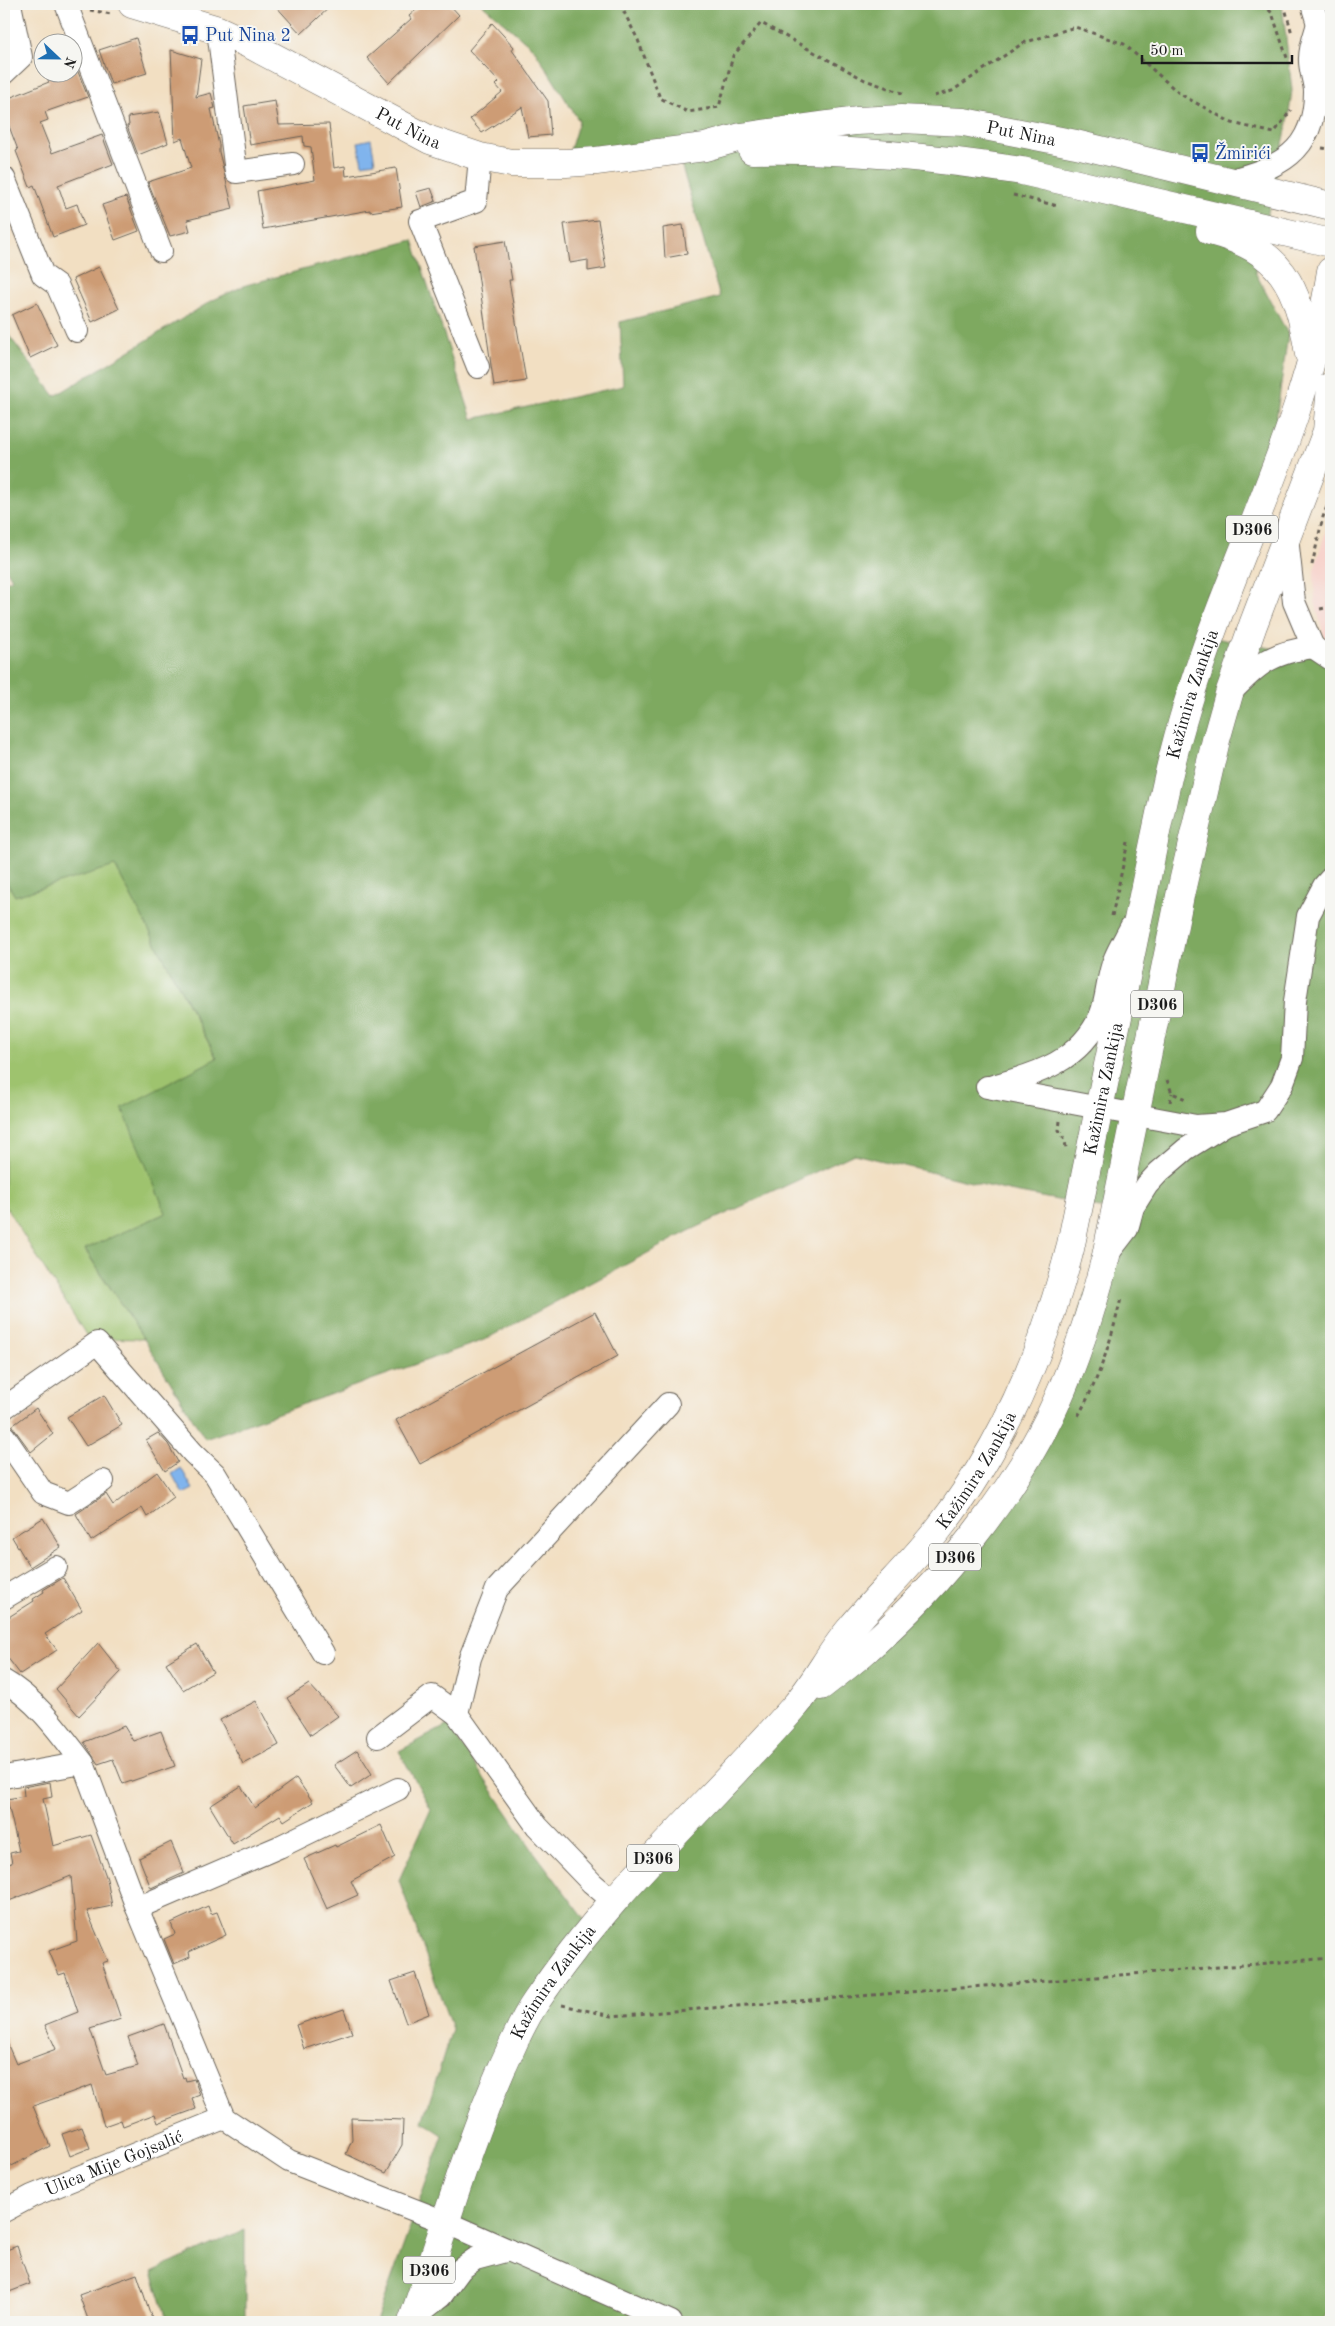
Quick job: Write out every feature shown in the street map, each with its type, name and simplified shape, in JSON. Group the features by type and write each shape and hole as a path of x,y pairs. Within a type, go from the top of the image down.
{"main road":[{"name":"Put Nina","path":"132,4 218,30 253,46 430,140 480,157 511,163 566,163 705,147 741,137 856,121 901,119 964,122 1076,144 1331,206"},
{"name":"Put Nina","path":"705,147 741,150 842,151 974,164 1067,181 1331,243"},
{"path":"1178,207 1198,228 1241,241 1271,260 1284,275 1295,293 1303,318 1311,362"},
{"name":"Kažimira Zankija","path":"413,2320 481,2116 523,2022 536,2000 590,1926 797,1704 848,1631 939,1528 974,1480 1000,1435 1023,1388 1060,1287 1166,785 1187,705 1290,427 1311,362 1324,310 1331,271"},
{"name":"Kažimira Zankija","path":"797,1704 868,1649 914,1603 965,1546 1029,1454 1056,1404 1093,1307 1106,1256 1181,891 1229,694 1329,428 1331,386"}],"street":[{"path":"4,73 21,57 10,4"},
{"path":"66,4 161,251"},
{"path":"1315,14 1331,96"},
{"path":"1227,182 1260,173 1278,165 1304,139 1312,117 1315,91 1310,58 1315,14"},
{"path":"218,30 236,172 293,164"},
{"path":"478,367 420,221 476,201 480,157"},
{"path":"4,178 43,275 57,285 77,331"},
{"path":"1287,537 1294,602 1322,653"},
{"path":"1229,694 1254,668 1270,657 1288,651 1322,653"},
{"path":"1106,1256 1126,1229 1133,1207 1159,1172 1186,1150 1226,1124 1265,1111 1282,1085 1292,1058 1296,1001 1308,916 1324,886 1331,878"},
{"path":"1140,913 1114,959 1100,1015 1085,1040 1066,1057 1039,1073 987,1087 1196,1126 1226,1124"},
{"path":"4,1408 97,1343 193,1453 215,1474 323,1653"},
{"path":"458,1714 470,1658 497,1589 668,1404"},
{"path":"4,1436 43,1493 69,1503 103,1481"},
{"path":"4,1598 56,1567"},
{"path":"4,1681 14,1687 48,1717 82,1763 137,1908 224,2118 289,2161 445,2222 671,2322"},
{"path":"378,1737 432,1696 458,1714 537,1826 592,1883 613,1900"},
{"path":"4,1777 82,1763"},
{"path":"137,1908 279,1847 398,1789"},
{"name":"Ulica Mije Gojsalić","path":"4,2211 32,2196 224,2118"},
{"path":"413,2320 441,2296 461,2269 476,2259 510,2250"}],"path":[{"path":"620,4 638,40 660,98 688,112 719,107 733,56 761,23 865,80 910,96"},
{"path":"1264,4 1272,13 1288,59"},
{"path":"928,98 952,91 1023,43 1075,27 1124,44 1180,94 1232,123 1274,133 1293,108"},
{"path":"1007,193 1061,206"},
{"path":"1312,569 1331,496"},
{"path":"1172,1093 1188,1100"},
{"path":"536,2000 612,2016 1331,1958"}],"shaded area":[{"path":"1331,528 1331,659 1315,601 1314,570 1326,530"}],"green space":[{"path":"482,4 1282,4 1292,90 1288,121 1255,272 1288,334 1271,456 1198,635 1331,659 1331,2306 1322,2322 376,2322 443,2135 423,2122 452,2029 399,1880 431,1809 399,1751 448,1725 532,1849 590,1926 868,1649 1029,1454 1116,1211 1009,1191 854,1154 689,1231 484,1340 205,1439 144,1339 85,1249 166,1213 122,1108 217,1058 115,866 15,896 4,878 4,583 12,579 4,565 4,329 55,396 213,300 246,285 413,240 472,419 623,386 620,322 720,297 677,150 566,163 579,121 534,49"},
{"path":"115,865 217,1059 123,1108 166,1213 85,1250 144,1339 88,1338 4,1204 4,878 15,895"},
{"path":"245,2229 245,2322 168,2322 152,2272"}],"water":[{"path":"371,139 375,162 362,164 358,142"},
{"path":"181,1468 193,1489 183,1494 172,1474"}],"building":[{"path":"274,4 333,4 301,34"},
{"path":"423,4 449,4 459,15 389,83 367,58 411,19 409,16"},
{"path":"492,23 514,47 512,50 548,101 551,135 528,137 522,107 482,133 470,119 502,92 496,85 499,82 469,50"},
{"path":"136,38 147,73 111,84 99,50"},
{"path":"171,50 201,59 196,97 211,93 215,108 211,109 219,152 233,209 187,220 190,231 170,236 148,182 191,168 182,138 175,141"},
{"path":"49,82 82,82 88,97 45,112 48,120 40,123 52,153 102,135 113,164 58,185 66,208 77,204 84,225 53,237 34,185 30,187 16,151 18,150 4,113 4,100"},
{"path":"275,101 279,125 329,124 334,168 345,166 346,176 396,168 402,207 370,212 370,210 263,229 257,191 315,180 311,147 304,146 303,136 250,145 244,106"},
{"path":"159,112 168,143 138,155 127,126 129,125 128,117"},
{"path":"431,188 436,201 421,207 416,192"},
{"path":"126,197 139,231 115,240 102,205"},
{"path":"598,220 606,268 588,271 588,260 570,263 564,224"},
{"path":"683,225 687,254 665,258 663,228"},
{"path":"505,241 512,280 509,280 526,381 494,386 474,246"},
{"path":"99,267 119,309 92,322 73,279"},
{"path":"37,303 57,345 30,358 12,315"},
{"path":"595,1312 618,1356 420,1464 396,1420"},
{"path":"104,1395 122,1425 86,1446 67,1417"},
{"path":"36,1408 53,1434 31,1452 12,1426"},
{"path":"158,1433 168,1444 178,1462 165,1471 146,1440"},
{"path":"157,1472 174,1497 147,1517 142,1508 91,1541 76,1514 106,1494 113,1505"},
{"path":"43,1518 61,1547 30,1567 12,1537"},
{"path":"63,1578 82,1610 45,1634 57,1650 20,1674 4,1653 4,1620 34,1601 33,1599 44,1592 43,1590"},
{"path":"98,1643 121,1672 79,1716 56,1689"},
{"path":"197,1644 213,1672 183,1690 166,1663"},
{"path":"309,1684 338,1716 311,1735 287,1698"},
{"path":"256,1701 279,1745 243,1764 220,1720"},
{"path":"124,1726 133,1741 161,1731 175,1766 123,1784 113,1759 98,1764 84,1742"},
{"path":"357,1750 372,1774 351,1788 334,1765"},
{"path":"296,1778 313,1802 284,1821 280,1815 233,1844 210,1806 241,1786 255,1808"},
{"path":"50,1782 52,1797 43,1799 53,1846 91,1835 107,1879 112,1906 87,1911 108,1961 102,1963 121,2019 90,2029 106,2075 138,2066 128,2037 164,2024 183,2078 185,2077 186,2081 194,2079 200,2095 192,2098 196,2109 158,2123 155,2114 123,2126 121,2120 104,2126 92,2085 33,2106 50,2146 4,2170 4,2036 16,2064 56,2049 45,2025 78,2012 65,1973 59,1975 49,1951 77,1941 71,1876 4,1903 4,1865 12,1863 10,1853 19,1851 7,1799 24,1796 23,1787"},
{"path":"381,1825 395,1857 351,1881 358,1895 327,1909 304,1859 335,1845 336,1847"},
{"path":"171,1842 184,1873 151,1888 139,1858"},
{"path":"208,1906 211,1914 217,1912 226,1935 189,1952 190,1957 174,1964 164,1939 175,1934 171,1923"},
{"path":"415,1973 429,2014 406,2023 391,1981"},
{"path":"344,2009 352,2033 304,2049 296,2025"},
{"path":"351,2118 403,2120 402,2145 386,2173 346,2154 352,2140"},
{"path":"82,2127 90,2148 70,2156 62,2134"},
{"path":"17,2246 30,2284 4,2294 4,2251"},
{"path":"137,2274 153,2322 89,2322 79,2295"}],"place":[{"name":"Put Nina 2","path":"190,35"},
{"name":"Žmirići","path":"1200,153"}]}
